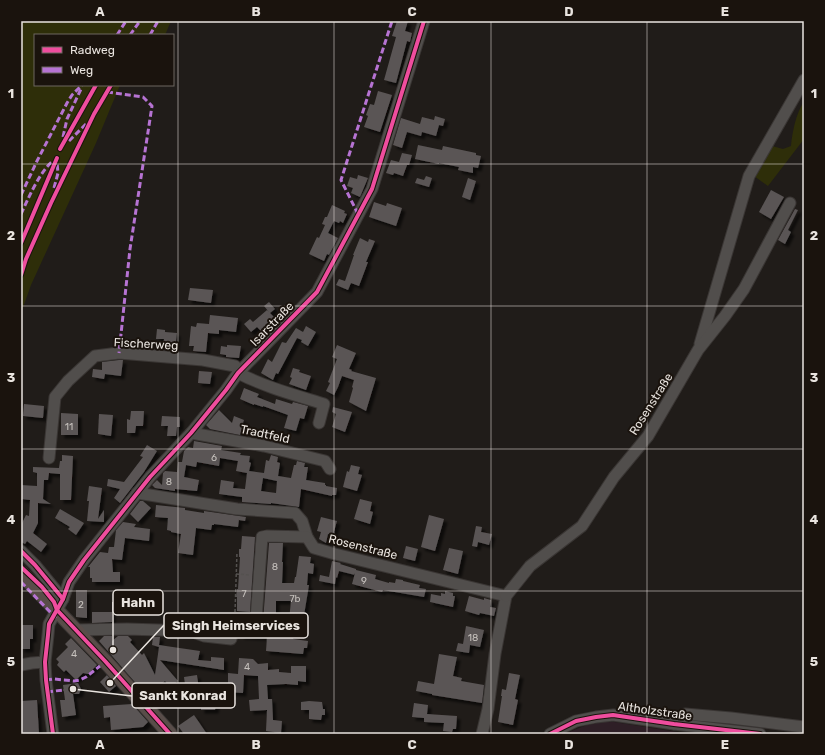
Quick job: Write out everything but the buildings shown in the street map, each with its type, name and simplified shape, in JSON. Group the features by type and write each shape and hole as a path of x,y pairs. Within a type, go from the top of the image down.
{"main road":[{"path":"21,573 60,605 75,630 170,734"}],"street":[{"name":"Isarstraße","path":"53,734 45,662 49,624 60,605 70,582 84,560 137,493 191,433 238,373 316,292 372,189 424,21"},
{"path":"698,350 749,176 804,80"},
{"name":"Rosenstraße","path":"482,734 488,709 495,654 506,596 530,566 582,526 614,477 648,436 698,350 744,289 790,203"},
{"name":"Fischerweg","path":"49,458 55,397 68,381 95,356 119,353 203,360 235,366 238,373"},
{"path":"238,373 324,404 319,423"},
{"name":"Tradtfeld","path":"191,433 264,446 325,461 330,469"},
{"name":"Rosenstraße","path":"137,493 237,509 296,514 302,521 307,537 314,548 506,596"},
{"path":"75,630 127,629 190,631 204,636 231,639 234,620 256,620 262,537 307,537"},
{"path":"21,551 35,565 60,605"},
{"path":"21,665 45,662"},
{"path":"674,724 685,714 804,727"},
{"name":"Altholzstraße","path":"550,734 576,721 613,715 760,734"}],"path":[{"path":"234,620 237,552"},
{"path":"236,574 259,575"}],"shaded area":[{"path":"21,21 171,21 165,34 34,34 34,86 120,86 96,143 31,285 21,313"},
{"path":"804,102 804,139 768,186 754,176 772,146 783,149 791,146 793,129 801,106"},
{"path":"608,721 689,734 564,734 587,725"}],"marked path":[{"path":"118,34 126,21"},
{"path":"131,34 140,21"},
{"path":"151,34 158,21"},
{"path":"358,214 341,180 392,21"},
{"path":"21,195 67,103 72,95 81,86"},
{"path":"63,137 67,119 81,89"},
{"path":"107,92 143,97 152,106 130,249 119,353"},
{"path":"69,141 86,124"},
{"path":"21,214 39,178 53,161"},
{"path":"54,188 58,173 57,162"},
{"path":"21,582 56,618"},
{"path":"46,680 80,680 100,666"},
{"path":"47,692 63,690"}],"cycle path":[{"path":"53,734 45,662 49,624 63,599 69,582 84,560 150,477 191,433 238,373 317,292 372,189 424,21"},
{"path":"60,149 95,86"},
{"path":"21,275 26,259 51,203 94,114 110,86"},
{"path":"21,243 57,158"},
{"path":"21,551 35,565 63,599"},
{"path":"21,567 42,587 54,602 57,610 170,734"},
{"path":"550,734 576,721 613,715 760,734"}],"place":[{"name":"Hahn","path":"113,650"},
{"name":"Singh Heimservices","path":"110,683"},
{"name":"Sankt Konrad","path":"73,689"}]}
